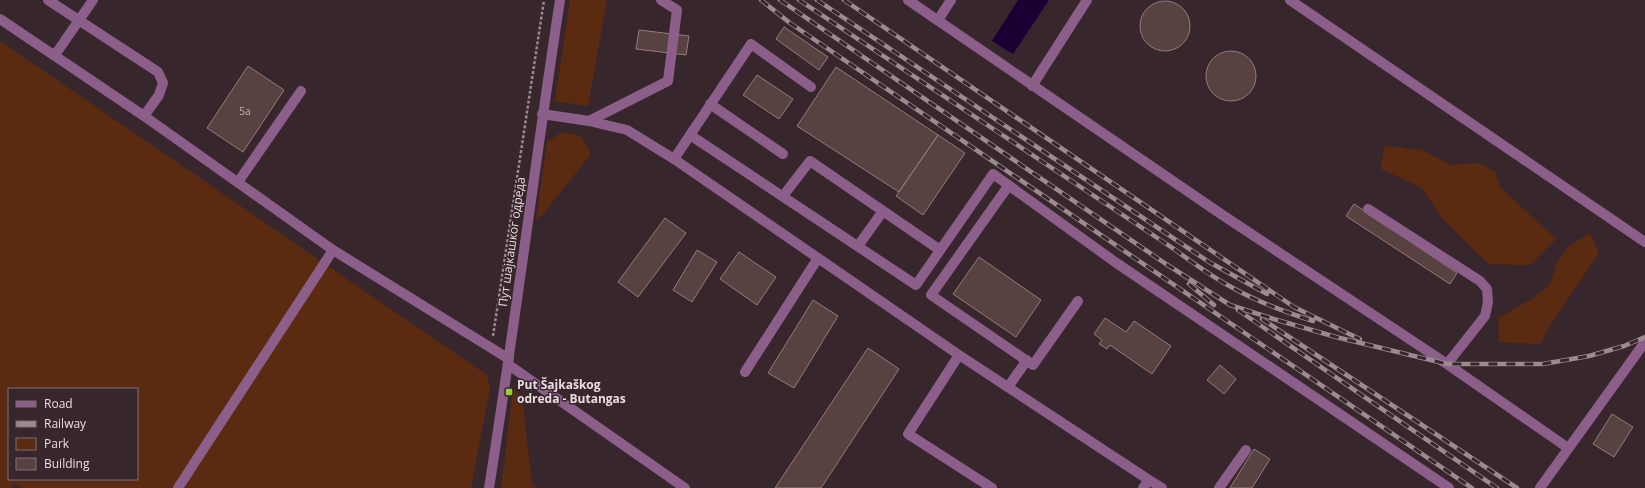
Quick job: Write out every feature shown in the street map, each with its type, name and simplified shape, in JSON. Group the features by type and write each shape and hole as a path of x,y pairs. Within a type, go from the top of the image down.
{"street":[{"path":"48,0 158,72 163,83 159,95 144,116"},
{"path":"55,55 93,0"},
{"name":"Пут шајкашког одреда","path":"489,488 509,362 542,114 560,0"},
{"path":"589,121 668,81 677,10 662,0"},
{"path":"908,0 1221,214 1447,364 1568,448"},
{"path":"938,20 951,0"},
{"path":"1032,86 1088,0"},
{"path":"1290,0 1645,242"},
{"path":"0,19 144,116 333,250 491,347 509,362 685,488"},
{"path":"674,159 751,44 811,86"},
{"path":"238,182 300,91"},
{"path":"710,104 782,154"},
{"path":"542,114 589,121 628,130 674,159 1008,387 1146,484 1162,488"},
{"path":"690,135 916,285 993,174 1115,262 1449,488"},
{"path":"783,196 810,161 940,250"},
{"path":"1008,185 932,295 1033,365 1078,301"},
{"path":"1368,209 1480,281 1487,289 1488,302 1485,316 1447,364"},
{"path":"858,246 883,212"},
{"path":"178,488 333,250"},
{"path":"745,372 818,258"},
{"path":"1540,488 1645,342"},
{"path":"959,355 908,434 992,488"},
{"path":"1008,387 1027,360"},
{"path":"1219,488 1246,450"}],"path":[{"path":"491,347 544,0"}],"green space":[{"path":"570,0 607,0 588,106 555,101"},
{"path":"0,41 487,375 490,389 471,488 24,488 14,483 11,488 0,488"},
{"path":"562,132 581,136 591,154 543,214 536,220 547,142"},
{"path":"1384,146 1422,150 1451,165 1480,163 1495,172 1500,187 1556,239 1530,265 1489,264 1443,219 1421,187 1381,169"},
{"path":"1590,233 1599,253 1548,328 1541,344 1499,342 1498,318 1532,299 1550,285 1557,262 1568,247"},
{"path":"513,390 522,395 532,484 538,488 501,488"}],"shaded area":[{"path":"1018,0 1049,0 1013,54 992,41"}],"building":[{"path":"1165,1 1179,5 1186,12 1190,26 1186,40 1179,47 1165,51 1151,47 1144,40 1140,26 1144,12 1151,5"},
{"path":"784,27 828,57 819,70 776,39"},
{"path":"639,30 689,36 686,55 636,49"},
{"path":"1231,51 1245,55 1252,62 1256,76 1252,90 1245,97 1231,101 1217,97 1210,90 1206,76 1210,62 1217,55"},
{"path":"248,66 284,90 243,152 207,128"},
{"path":"836,67 938,135 899,192 797,126"},
{"path":"757,75 793,99 779,119 743,95"},
{"path":"938,135 965,153 923,215 896,196"},
{"path":"1354,204 1457,273 1450,284 1346,216"},
{"path":"665,218 686,233 638,297 618,282"},
{"path":"697,250 717,262 692,302 673,290"},
{"path":"739,252 776,277 757,305 720,279"},
{"path":"979,257 1041,300 1016,337 953,294"},
{"path":"813,300 838,316 794,388 768,373"},
{"path":"1105,318 1126,332 1134,321 1171,346 1152,374 1110,345 1107,349 1099,344 1102,340 1094,334"},
{"path":"868,348 899,369 821,488 775,488"},
{"path":"1220,365 1236,379 1224,394 1207,380"},
{"path":"1612,414 1633,427 1614,457 1593,444"},
{"path":"1254,449 1270,459 1252,488 1230,488"}],"railway":[{"path":"761,0 790,23 1472,488"},
{"path":"780,0 1166,264 1230,305 1336,337 1447,364 1543,364 1589,356 1624,346 1645,337"},
{"path":"799,0 1174,249 1195,265 1242,293 1313,321"},
{"path":"817,0 1209,262 1267,294"},
{"path":"844,0 1294,307 1360,339"},
{"path":"1189,284 1214,305"},
{"path":"1238,310 1497,488"},
{"path":"1262,319 1517,488"}],"place":[{"name":"Put Šajkaškog odreda - Butangas","path":"509,392"}]}
